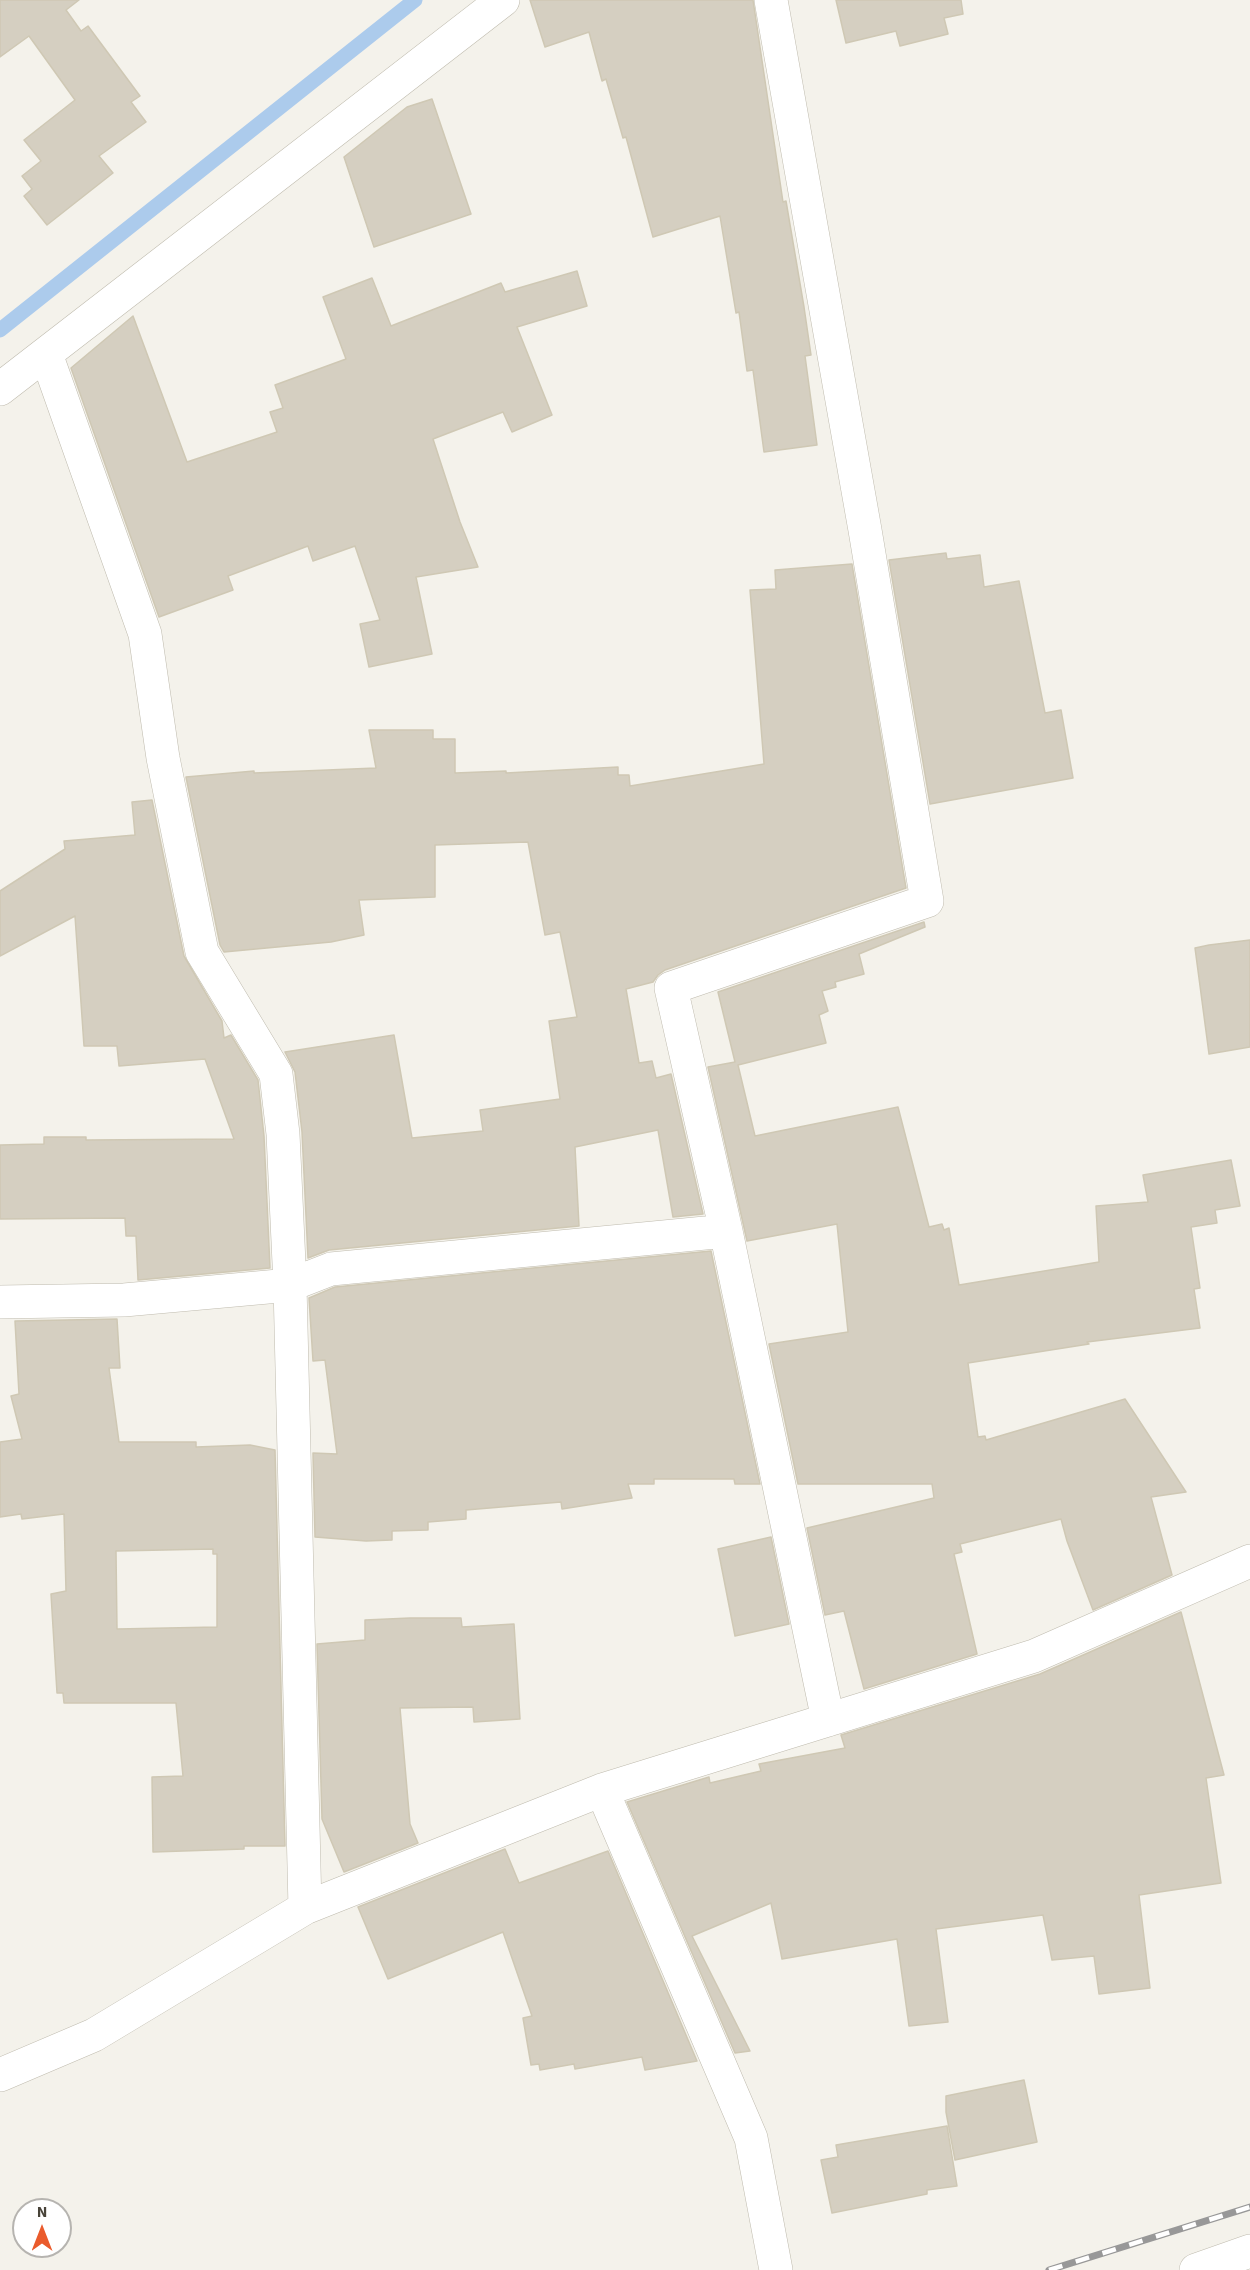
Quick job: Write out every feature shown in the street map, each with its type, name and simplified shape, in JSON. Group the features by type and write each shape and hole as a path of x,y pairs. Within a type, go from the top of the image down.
{"street":[{"path":"0,390 503,0"},
{"path":"771,0 865,530 927,901 671,988 726,1231 828,1720"},
{"path":"46,354 145,634 163,758 202,952 276,1074 283,1134 290,1285 305,1908"},
{"path":"0,1302 124,1300 290,1285 331,1269 726,1231"},
{"path":"0,2075 94,2035 305,1908 602,1790 1034,1656 1250,1561"},
{"path":"602,1790 751,2138 776,2270"},
{"path":"1196,2270 1250,2251"}],"building":[{"path":"0,0 79,0 66,10 81,31 88,26 140,96 131,102 146,122 99,156 113,173 47,225 24,196 32,189 22,176 41,161 24,140 75,100 29,36 0,57"},
{"path":"530,0 753,0 783,202 786,201 811,355 805,356 817,445 764,452 753,370 747,371 739,312 736,313 720,216 653,237 626,137 623,138 606,79 602,81 589,32 545,47"},
{"path":"836,0 961,0 963,14 944,18 948,34 900,46 896,31 846,43"},
{"path":"432,99 471,214 374,247 344,157 407,107"},
{"path":"577,271 587,306 517,327 552,415 512,432 503,412 433,439 460,522 478,567 416,577 432,654 369,667 360,624 380,620 355,546 313,561 308,546 228,576 233,590 159,617 71,368 133,316 187,462 277,432 270,412 283,408 275,385 346,359 323,297 372,278 391,326 501,283 505,292"},
{"path":"946,553 947,559 980,555 984,587 1019,581 1045,713 1061,710 1073,778 930,804 889,560"},
{"path":"852,564 906,888 665,970 653,982 626,989 639,1063 652,1061 656,1078 671,1074 703,1214 673,1217 658,1130 575,1147 579,1226 329,1250 308,1258 302,1132 295,1072 285,1052 394,1035 412,1138 483,1131 480,1110 560,1099 549,1021 577,1017 560,932 545,935 528,842 435,845 435,897 359,900 364,935 331,942 224,952 220,945 186,777 254,771 254,773 376,768 369,730 433,730 433,739 455,739 455,773 506,771 506,773 618,767 618,775 629,775 630,786 764,764 750,590 776,589 775,570"},
{"path":"152,800 184,956 222,1021 224,1038 231,1035 258,1080 264,1136 270,1268 138,1280 136,1236 126,1236 125,1218 0,1219 0,1145 44,1144 44,1137 86,1137 86,1140 234,1139 205,1059 119,1066 117,1046 84,1046 75,916 0,956 0,891 65,849 64,841 135,835 132,802"},
{"path":"924,922 925,927 859,954 864,974 835,982 836,987 822,991 828,1011 819,1015 826,1043 738,1065 755,1136 898,1107 929,1227 942,1224 944,1230 949,1228 959,1285 1099,1262 1096,1206 1148,1202 1143,1175 1231,1160 1240,1206 1215,1210 1217,1223 1191,1227 1200,1288 1194,1289 1200,1328 1087,1342 1089,1344 968,1363 978,1437 985,1436 986,1440 1125,1399 1186,1492 1151,1497 1172,1575 1093,1610 1061,1519 960,1544 962,1552 954,1554 977,1654 864,1689 844,1611 825,1615 807,1528 934,1498 932,1484 798,1484 769,1344 848,1332 837,1224 747,1241 708,1067 735,1062 718,992"},
{"path":"1250,940 1250,1047 1209,1054 1195,948"},
{"path":"711,1251 760,1484 735,1484 734,1479 654,1479 654,1484 628,1484 632,1498 562,1509 561,1502 466,1510 466,1519 428,1522 428,1530 392,1531 392,1540 366,1541 315,1537 313,1453 337,1454 325,1360 313,1361 309,1298 335,1287"},
{"path":"117,1319 120,1368 109,1368 119,1442 196,1442 196,1447 250,1445 275,1450 285,1846 244,1846 244,1849 153,1852 152,1777 183,1776 176,1703 64,1703 63,1693 57,1693 51,1594 66,1591 64,1514 22,1519 21,1514 0,1517 0,1442 22,1439 11,1396 19,1394 15,1321","holes":["213,1549 213,1554 217,1554 217,1627 117,1629 116,1551"]},
{"path":"771,1537 789,1624 735,1636 718,1549"},
{"path":"1181,1612 1224,1775 1206,1778 1221,1883 1139,1895 1150,1988 1099,1994 1094,1956 1052,1960 1043,1915 936,1929 948,2022 909,2026 897,1939 782,1959 771,1903 692,1936 750,2051 735,2053 627,1802 709,1777 710,1783 761,1771 759,1764 845,1748 841,1735 1040,1674"},
{"path":"461,1618 462,1627 514,1624 520,1719 474,1722 473,1707 400,1708 410,1824 418,1843 344,1872 322,1819 317,1644 365,1640 365,1620"},
{"path":"505,1849 519,1883 608,1851 697,2061 645,2070 642,2057 575,2069 574,2064 540,2070 539,2064 531,2065 523,2018 532,2016 503,1932 388,1979 358,1907"},
{"path":"1024,2080 1037,2142 955,2160 946,2112 946,2096"},
{"path":"947,2126 957,2186 927,2190 927,2194 832,2213 821,2160 838,2157 836,2145"}],"waterway":[{"path":"0,330 415,0"}],"railway":[{"path":"1049,2270 1250,2207"}]}
